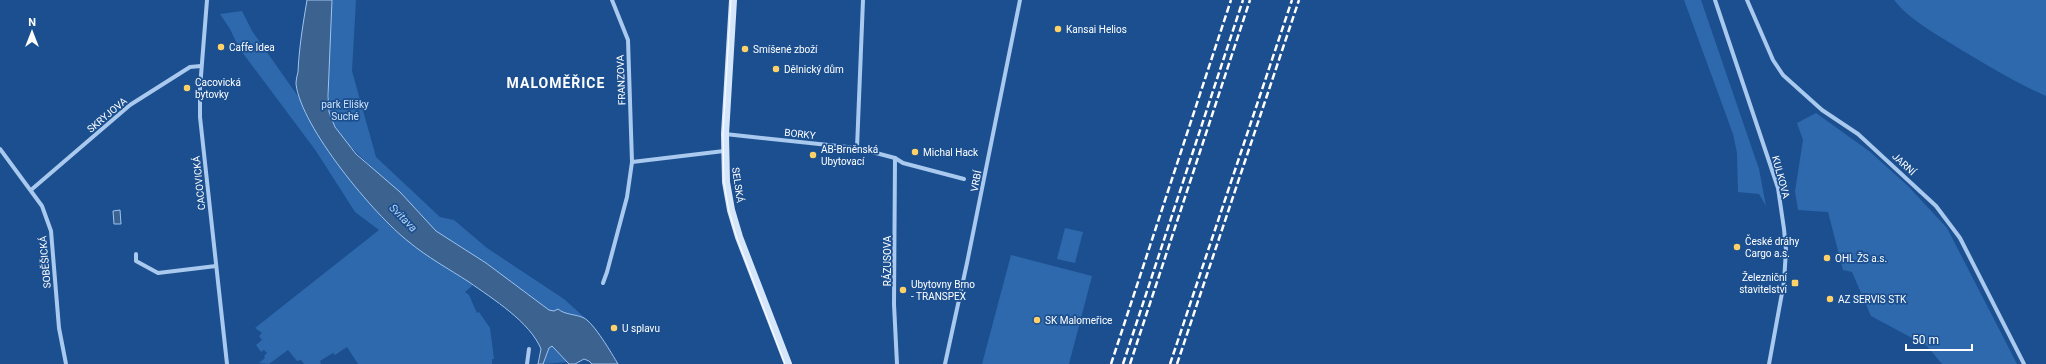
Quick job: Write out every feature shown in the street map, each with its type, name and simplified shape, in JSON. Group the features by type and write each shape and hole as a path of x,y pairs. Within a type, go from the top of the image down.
{"main road":[{"name":"SELSKÁ","path":"733,0 724,134 726,182 734,220 788,364"}],"street":[{"name":"CACOVICKÁ","path":"207,0 201,66 200,117 227,364"},
{"name":"FRANZOVA","path":"603,283 608,272 627,196 632,162 628,40 612,0"},
{"path":"857,148 863,0"},
{"name":"VRBÍ","path":"945,364 1020,0"},
{"name":"KULKOVA","path":"1715,0 1778,188 1786,250 1784,282 1769,364"},
{"name":"JARNÍ","path":"1747,0 1773,60 1783,75 1822,110 1858,134 1936,206 1960,238 2024,364"},
{"name":"SKRYJOVA","path":"31,190 130,105 190,67 201,66"},
{"name":"BORKY","path":"724,134 857,148 895,158 904,163 964,178"},
{"name":"SOBĚŠICKÁ","path":"0,149 42,206 51,231 59,328 66,364"},
{"path":"632,162 724,151"},
{"name":"RÁZUSOVA","path":"895,158 894,304 897,364"},
{"path":"136,254 136,260 158,273 216,266"},
{"path":"527,364 529,349"}],"green space":[{"name":"park Elišky Suché","path":"332,0 356,0 352,71 376,157 440,217 454,220 487,248 564,299 585,318 549,310 486,263 436,231 345,141 335,127 329,112 329,20"},
{"path":"1684,0 1701,0 1759,169 1766,206 1759,194 1738,192 1737,153 1733,134"},
{"path":"1894,0 2046,0 2046,96 2022,85 1939,36 1914,19"},
{"path":"242,11 252,31 302,102 310,121 350,180 409,242 473,285 465,292 469,295 477,313 479,312 490,328 494,359 492,359 492,364 358,364 347,347 335,355 333,353 320,361 321,364 304,364 301,360 297,361 288,350 269,364 259,363 265,358 264,356 267,353 264,350 261,352 256,345 262,340 259,336 262,333 255,328 379,230 355,212 316,151 239,48 230,29 220,14"},
{"path":"1816,113 1869,151 1908,186 1947,228 2017,364 1942,364 1927,346 1871,316 1852,272 1843,270 1828,212 1798,210 1795,191 1803,140 1797,123"},
{"path":"1065,228 1083,232 1075,263 1057,259"},
{"name":"SK Malomeřice","path":"1011,255 1092,276 1069,364 982,364"},
{"path":"552,346 567,362 543,364 549,348"}],"water":[{"name":"Svitava","path":"307,0 332,0 328,96 329,112 335,127 356,154 400,192 436,231 486,263 549,310 554,311 558,309 584,318 588,321 593,326 618,364 592,364 584,359 575,364 569,364 552,346 549,348 543,364 538,364 541,349 536,339 520,320 489,296 409,242 377,212 359,191 341,169 311,123 301,102 296,84 301,36"},
{"path":"120,210 121,224 114,224 113,211"}],"tram line":[{"path":"731,0 723,134 724,182 729,211 737,238 785,364"}],"railway":[{"path":"1111,364 1231,0"},
{"path":"1123,364 1243,0"},
{"path":"1130,364 1250,0"},
{"path":"1170,364 1292,0"},
{"path":"1177,364 1299,0"}],"place":[{"name":"Kansai Helios","path":"1058,29"},
{"name":"Caffe Idea","path":"221,47"},
{"name":"Smíšené zboží","path":"745,49"},
{"name":"Dělnický dům","path":"776,69"},
{"name":"Cacovická bytovky","path":"187,88"},
{"name":"Michal Hack","path":"915,152"},
{"name":"AB-Brněnská Ubytovací","path":"813,155"},
{"name":"České dráhy Cargo a.s.","path":"1737,247"},
{"name":"OHL ŽS a.s.","path":"1827,258"},
{"name":"Železniční stavitelství","path":"1795,283"},
{"name":"Ubytovny Brno - TRANSPEX","path":"903,290"},
{"name":"AZ SERVIS STK","path":"1830,299"},
{"name":"SK Malomeřice","path":"1037,320"},
{"name":"U splavu","path":"614,328"}],"district":[{"name":"MALOMĚŘICE","path":"556,83"}]}
